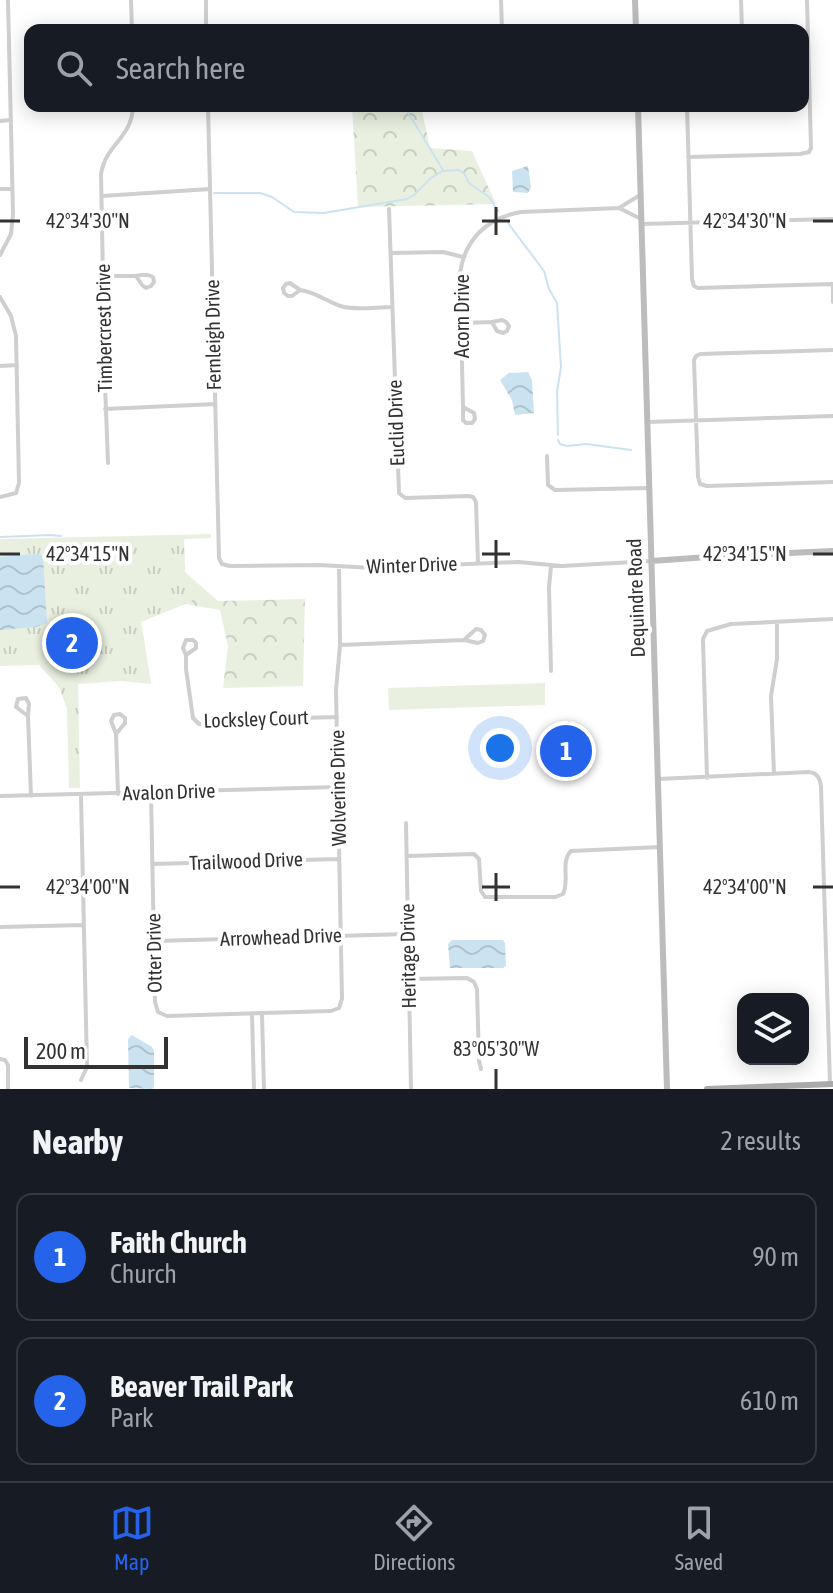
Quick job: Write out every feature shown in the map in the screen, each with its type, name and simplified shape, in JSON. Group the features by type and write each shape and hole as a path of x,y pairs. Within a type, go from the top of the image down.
{"main road":[{"path":"635,0 636,24"},
{"name":"Dequindre Road","path":"638,112 667,1089"},
{"path":"651,561 833,551"},
{"path":"707,1089 832,1084"}],"street":[{"path":"0,255 12,227 8,0"},
{"path":"131,0 132,24"},
{"path":"206,0 206,24"},
{"path":"501,0 502,24"},
{"path":"741,0 742,24"},
{"path":"807,0 808,24"},
{"path":"688,157 809,152 809,74"},
{"name":"Timbercrest Drive","path":"108,463 103,165 111,149 124,136 132,112"},
{"name":"Fernleigh Drive","path":"208,112 219,558 222,564"},
{"path":"687,112 694,286 833,284 833,302"},
{"path":"0,121 11,120"},
{"path":"0,189 12,189"},
{"path":"102,196 210,189"},
{"name":"Acorn Drive","path":"463,407 459,280 463,257 477,234 505,216 526,212 619,208 641,195"},
{"name":"Acorn Drive","path":"619,208 641,222"},
{"name":"Euclid Drive","path":"389,209 399,493 405,498 473,497 476,502 478,563"},
{"path":"641,222 833,219"},
{"path":"391,253 443,252 463,257"},
{"path":"103,276 136,276"},
{"path":"300,290 349,308 392,307"},
{"path":"0,297 14,326 19,483 16,493 0,497"},
{"path":"461,323 492,322"},
{"path":"833,350 704,354 696,356 694,360 700,484 833,482"},
{"path":"0,366 17,365"},
{"path":"105,409 215,404"},
{"path":"647,422 833,416"},
{"path":"547,456 548,485 555,490 649,488"},
{"name":"Winter Drive","path":"222,564 373,568 518,562 598,565 651,561"},
{"path":"551,565 551,671"},
{"name":"Wolverine Drive","path":"262,1014 337,1010 341,1006 336,680 340,645 339,566"},
{"path":"707,778 703,639 707,631 731,624 833,619"},
{"path":"774,774 771,696 777,659 777,622"},
{"path":"340,645 481,642 485,637 481,630 476,629 464,640"},
{"name":"Locksley Court","path":"186,655 193,718 199,724 337,717"},
{"path":"28,716 16,707 18,699 24,698 29,702 31,796"},
{"path":"116,734 125,723 125,718 120,714 112,718 116,734 118,794"},
{"path":"658,779 809,772 818,775 821,787 832,1084"},
{"name":"Avalon Drive","path":"0,796 339,787"},
{"name":"Otter Drive","path":"151,793 157,1009 161,1015 252,1014"},
{"path":"81,795 87,1067 81,1080"},
{"name":"Heritage Drive","path":"406,823 411,1089"},
{"path":"407,856 474,854 479,859 481,891 485,897 555,897 566,890 566,859 571,851 660,847"},
{"name":"Trailwood Drive","path":"152,864 339,859"},
{"path":"0,927 84,925"},
{"name":"Arrowhead Drive","path":"154,941 408,934"},
{"path":"409,979 467,978 474,982 477,989 481,1069"},
{"path":"254,1089 252,1014 262,1014 264,1089"},
{"path":"0,1059 8,1065 8,1089"},
{"path":"253,1065 263,1064"}],"green space":[{"path":"352,112 422,112 430,148 472,151 496,204 358,207"},
{"path":"211,534 211,538 184,539 185,572 198,598 141,622 151,684 121,681 78,684 80,788 69,788 67,709 59,687 39,665 0,666 0,539"},
{"path":"184,539 185,572 218,601 305,599 303,686 223,688 228,646 220,610 185,604 141,622 151,684 79,541"},
{"path":"545,683 545,705 389,710 388,688"}],"water":[{"path":"528,166 531,187 528,193 513,192 512,171"},
{"path":"528,372 532,380 534,413 515,415 512,400 500,380 509,373"},
{"path":"37,554 43,557 47,623 0,630 0,557"},
{"path":"452,940 503,940 506,966 450,968 448,944"},
{"path":"132,1035 154,1051 152,1089 129,1088 128,1039"}],"waterway":[{"path":"408,112 443,170"},
{"path":"214,193 260,193 294,212 324,213 407,199 432,177 443,171 459,170 469,183 489,197 498,211"},
{"path":"508,223 544,271 557,303 561,367 557,392 558,435"},
{"path":"558,440 567,446 586,444 631,450"},
{"path":"0,537 61,536"}],"place":[{"name":"Beaver Trail Park","path":"72,643"},
{"name":"Faith Church","path":"566,751"}]}
